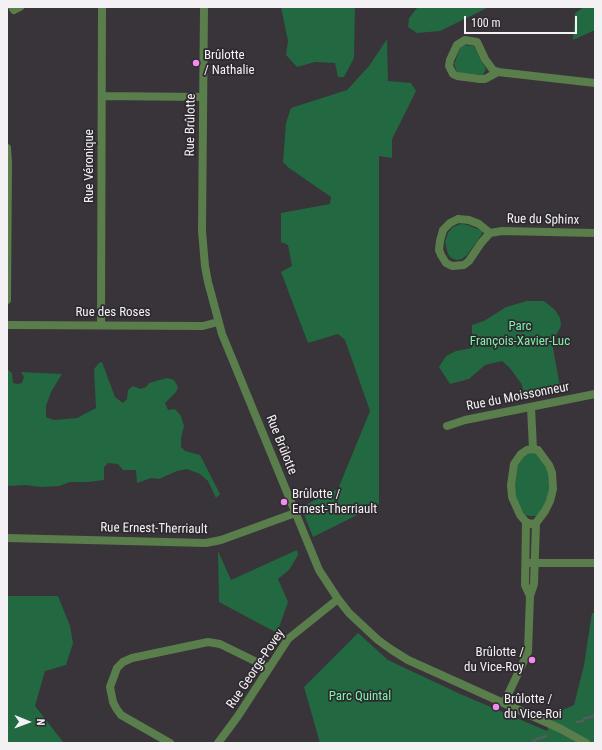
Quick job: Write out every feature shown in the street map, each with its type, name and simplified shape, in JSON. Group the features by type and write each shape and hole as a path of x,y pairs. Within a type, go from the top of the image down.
{"street":[{"name":"Rue Véronique","path":"101,325 102,7"},
{"name":"Rue Brûlotte","path":"204,7 202,231 205,266 218,322 295,513 320,570 338,599 363,627 392,650 408,660 561,729 586,743"},
{"path":"498,72 480,80 460,78 453,74 449,66 457,44 465,40 478,42 485,59 493,70 498,72 595,83"},
{"path":"102,96 203,97"},
{"path":"7,148 7,300"},
{"name":"Rue du Sphinx","path":"490,233 479,224 469,220 458,220 450,223 443,230 439,250 446,263 452,266 464,266 490,233 502,231 595,233"},
{"name":"Rue des Roses","path":"7,325 203,326 218,322"},
{"name":"Rue du Moissonneur","path":"446,426 465,420 595,394"},
{"path":"531,407 533,449"},
{"path":"504,703 528,652 530,596 534,584 536,523 550,501 553,482 549,465 538,450 533,449 527,450 521,454 514,464 510,485 514,506 520,515 526,522 531,524 536,523"},
{"name":"Rue Ernest-Therriault","path":"7,538 206,543 221,540 295,513"},
{"path":"526,522 525,585 530,596"},
{"path":"526,563 595,564"},
{"name":"Rue George-Povey","path":"218,743 238,716 288,638 338,599"},
{"path":"170,743 121,715 116,708 113,702 110,687 117,668 123,662 132,658 208,642 220,644 269,668"}],"green space":[{"path":"281,7 355,7 354,58 344,77 338,77 335,63 315,62 297,67 286,55 288,41"},
{"path":"418,7 489,7 440,31 417,33 408,27 409,18"},
{"path":"584,7 595,7 595,30 573,40 575,13"},
{"path":"387,39 388,81 411,83 416,91 392,139 392,158 379,156 379,504 313,537 301,507 338,489 370,411 345,340 338,334 308,343 281,272 292,266 288,245 281,242 281,213 330,204 331,197 289,168 283,162 286,123 291,108 347,90 369,66"},
{"path":"463,45 474,46 486,69 483,75 457,72 454,64 460,48"},
{"path":"461,224 468,225 482,231 482,234 467,255 462,259 457,260 451,258 448,254 445,242 448,233 453,227"},
{"name":"Parc François-Xavier-Luc","path":"527,301 544,301 555,310 560,318 561,326 553,341 553,348 561,392 526,399 521,383 509,367 502,361 485,365 469,379 450,384 439,367 446,356 456,351 472,348 472,325 484,321 506,307"},
{"path":"102,362 115,397 123,403 127,399 128,390 133,386 140,389 146,387 149,383 167,378 174,380 178,387 176,392 165,403 168,410 175,409 181,416 184,426 181,438 181,447 185,451 200,455 220,494 216,498 208,481 200,474 187,469 177,471 159,479 151,478 137,483 136,470 123,470 118,464 108,463 104,467 104,480 70,482 59,486 7,486 7,369 12,373 13,383 18,384 22,383 24,377 21,372 62,374 51,392 46,406 46,417 54,420 77,418 96,408 94,369 99,363"},
{"path":"533,452 538,454 548,471 549,489 547,498 540,513 536,516 530,516 525,515 516,501 514,491 516,469 524,456"},
{"path":"297,550 298,555 289,570 278,579 288,602 277,633 219,602 218,551 231,580"},
{"path":"7,596 58,596 70,626 73,643 66,665 45,671 35,706 64,743 7,743"},
{"name":"Parc Quintal","path":"592,613 595,613 595,743 320,743 304,687 358,633 388,660 458,693 547,731 556,713 574,705 584,665"}],"waterway":[{"path":"577,722 583,721 585,718 595,715"},
{"path":"531,743 546,736"}],"place":[{"name":"Brûlotte / Nathalie","path":"196,63"},
{"name":"Brûlotte / Ernest-Therriault","path":"284,502"},
{"name":"Brûlotte / du Vice-Roy","path":"532,660"},
{"name":"Brûlotte / du Vice-Roi","path":"496,707"}]}
